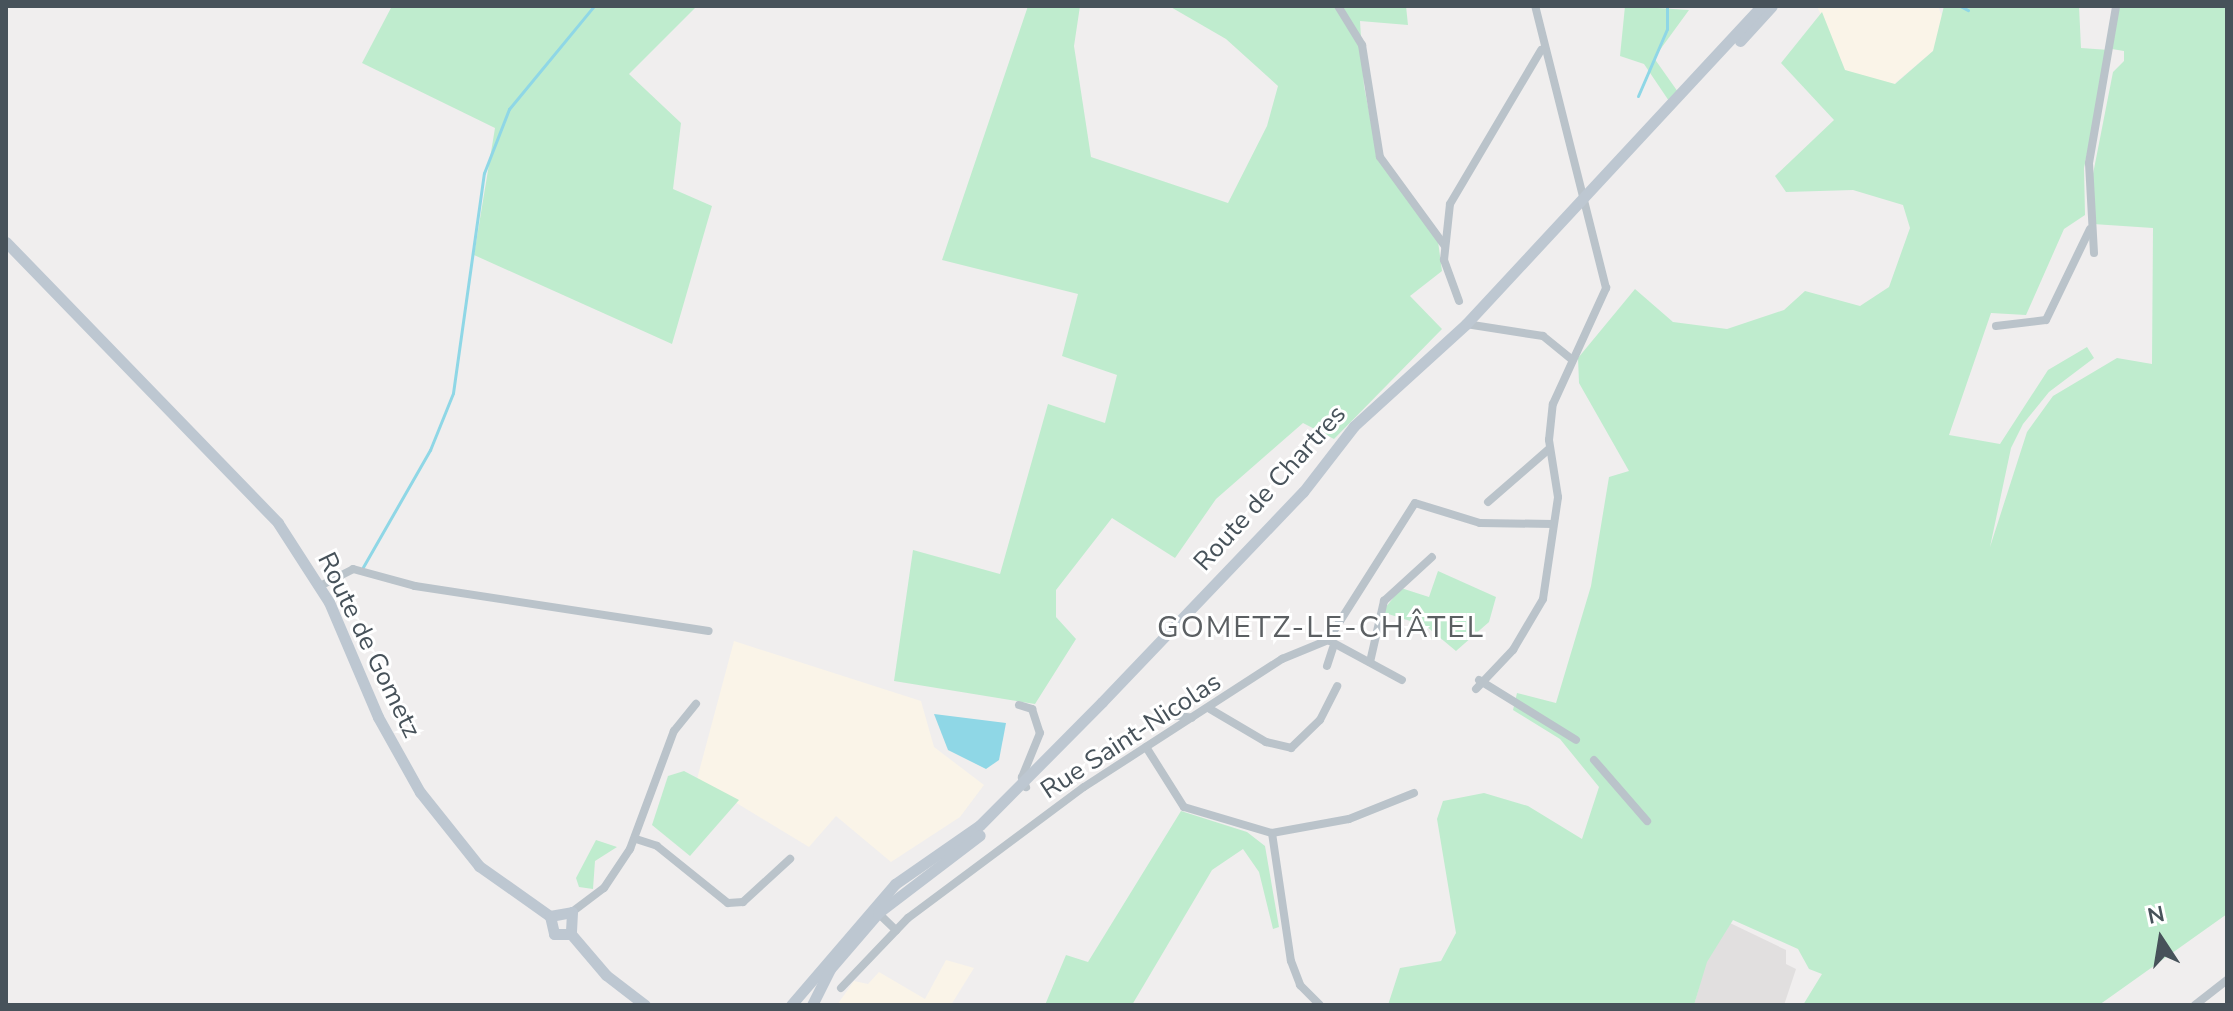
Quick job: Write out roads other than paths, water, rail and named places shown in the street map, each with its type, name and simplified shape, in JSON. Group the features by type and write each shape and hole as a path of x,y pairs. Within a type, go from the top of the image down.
{"main road":[{"name":"Route de Chartres","path":"791,1005 876,910 979,835 1303,492 1380,399 1466,324 1762,6"},
{"name":"Route de Chartres","path":"1585,196 1772,6"},
{"name":"Route de Gometz","path":"6,242 251,491 320,586 384,729 420,792 479,866 550,916 554,934 571,934"},
{"name":"Route de Gometz","path":"6,253 81,321"},
{"name":"Route de Chartres","path":"812,1005 830,969 876,910"},
{"path":"550,916 572,912 571,934 634,1005"},
{"path":"625,993 645,1005"}],"street":[{"path":"1338,6 1362,45 1380,157 1445,246 1459,301"},
{"path":"1535,6 1541,50 1585,196 1606,288 1570,358 1549,445 1558,497 1543,599 1513,650 1478,684 1576,740"},
{"path":"2094,253 2090,229 2089,163 2116,6"},
{"path":"1445,246 1457,185 1541,50"},
{"path":"1996,326 2046,320 2090,229"},
{"path":"1466,324 1543,336 1570,358"},
{"path":"1537,436 1549,445"},
{"path":"1488,502 1549,445"},
{"path":"1327,666 1330,644 1415,503 1480,523 1553,524"},
{"path":"1370,662 1384,601 1432,557"},
{"path":"320,586 353,569 415,586 709,631"},
{"path":"1330,644 1402,680"},
{"name":"Rue Saint-Nicolas","path":"841,988 896,930 1146,747 1210,709 1293,652 1330,644"},
{"path":"1210,709 1266,742 1291,748 1320,720 1337,686"},
{"path":"572,912 604,888 636,839 674,731 696,704"},
{"path":"1019,705 1032,709 1040,733 1024,784"},
{"path":"1165,714 1193,718"},
{"path":"1146,747 1184,807 1272,833 1349,819 1414,793"},
{"path":"1594,760 1647,821"},
{"path":"1272,833 1291,961 1300,985 1320,1005"},
{"path":"636,839 657,846 728,903 743,902 790,859"},
{"path":"876,910 896,930"},
{"path":"2195,1005 2227,980"}],"water":[{"path":"934,714 1006,723 999,760 986,769 948,750"}],"waterway":[{"path":"363,567 430,450 453,393 484,173 509,109 594,6"},
{"path":"1638,96 1667,29 1667,6"},
{"path":"1960,6 1968,10"}],"district":[{"name":"GOMETZ-LE-CHÂTEL","path":"1321,628"}]}
